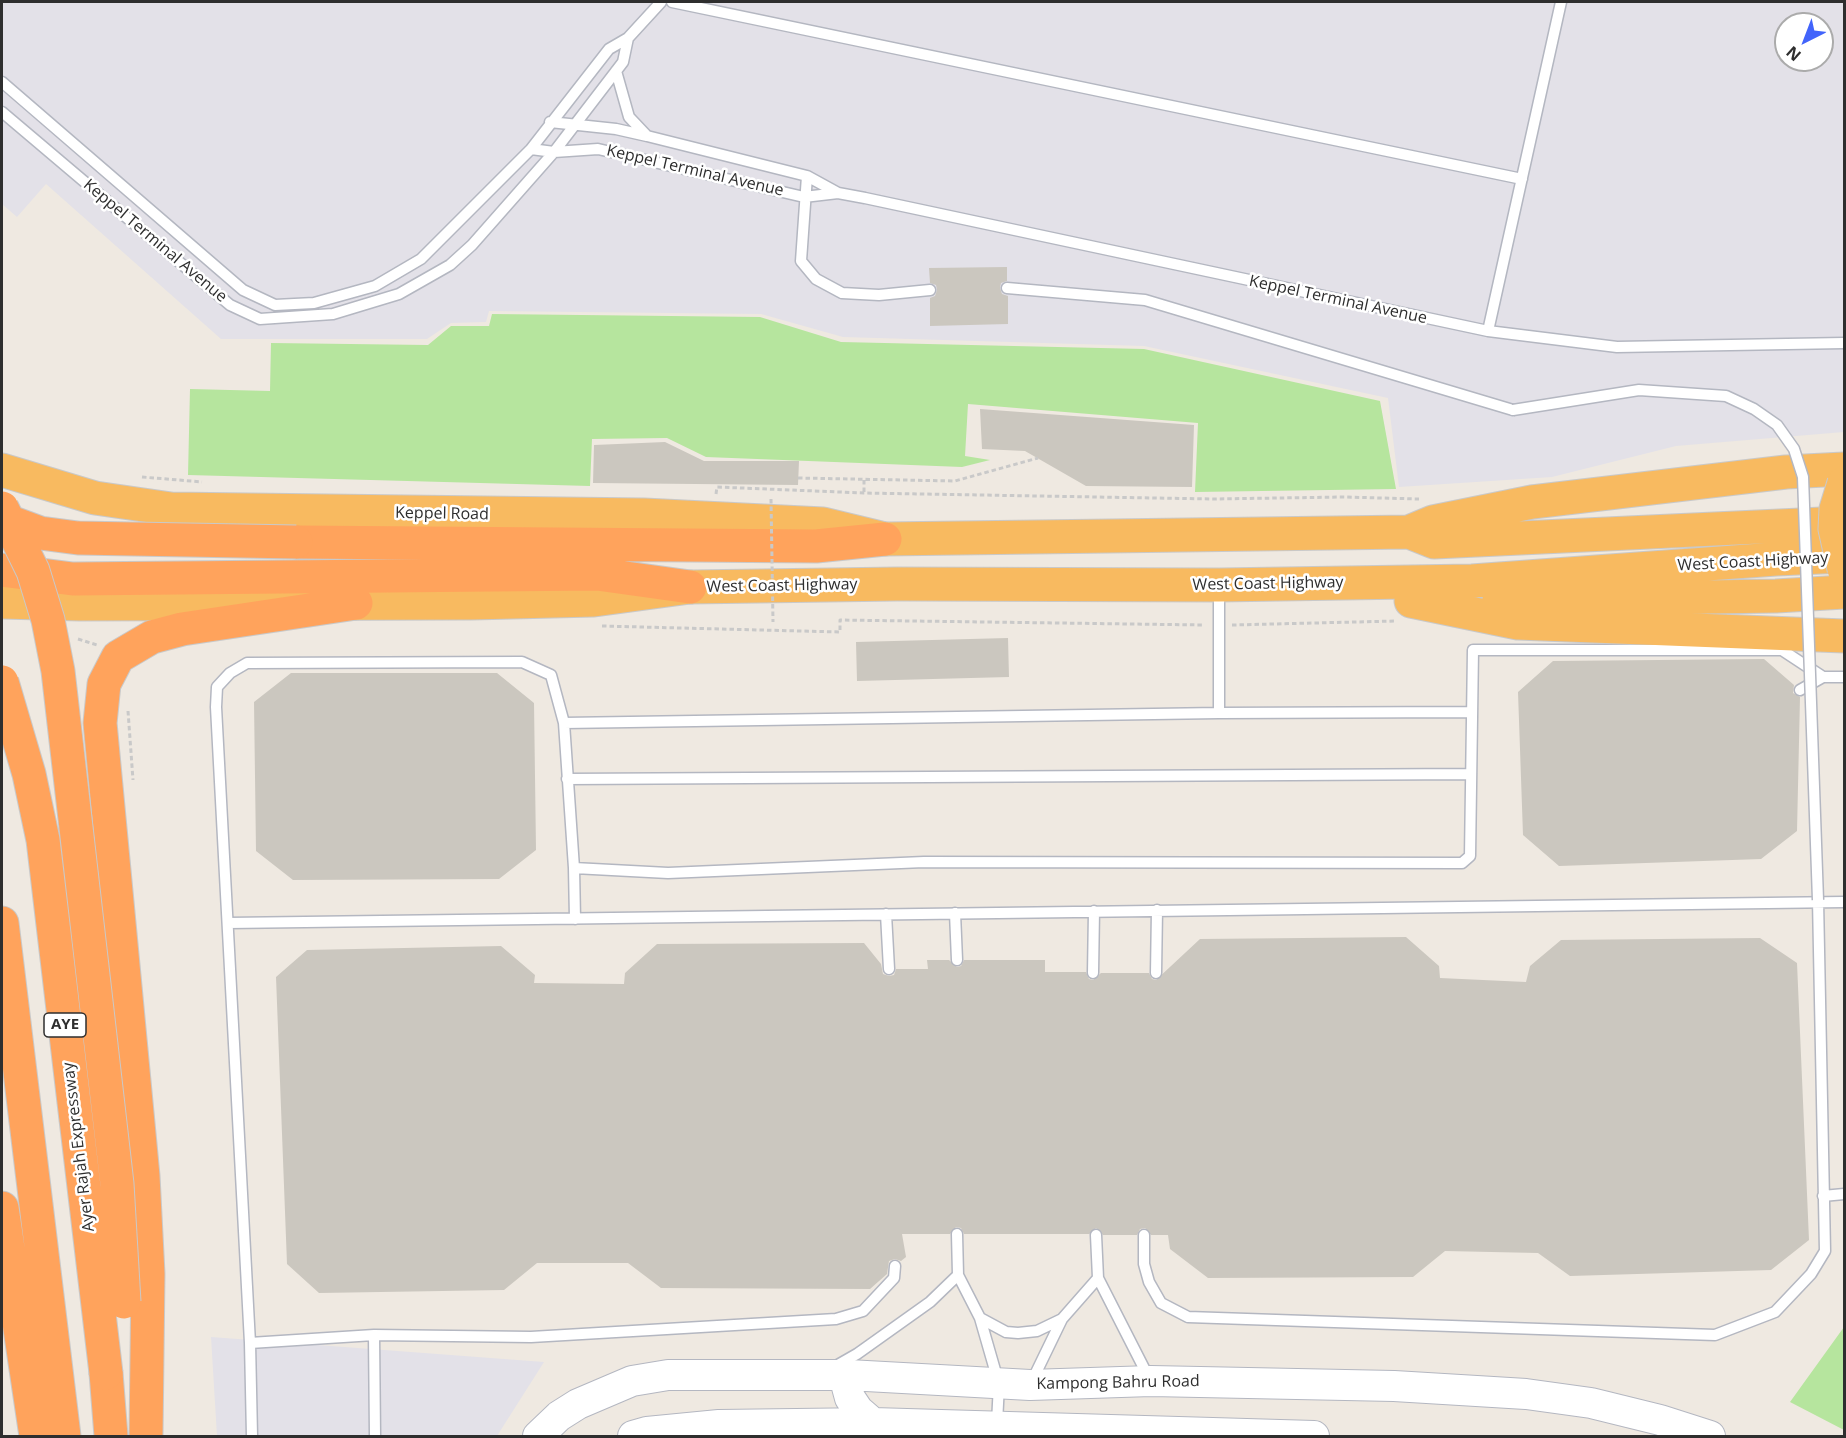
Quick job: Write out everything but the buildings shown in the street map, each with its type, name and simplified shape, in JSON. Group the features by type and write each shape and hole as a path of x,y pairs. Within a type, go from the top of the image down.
{"highway":[{"path":"1409,532 1432,522 1532,502 1786,472 1845,469"},
{"name":"Keppel Road","path":"2,470 95,498 171,509 644,515 823,524 885,539"},
{"path":"1845,483 1836,509 1835,529 1845,569"},
{"path":"2,508 33,571 48,620 58,671 117,1184 135,1437"},
{"path":"2,519 40,532 78,538 816,546 885,539 1409,532 1434,542 1845,523"},
{"name":"West Coast Highway","path":"690,587 897,584 1219,585 1472,581 1845,556"},
{"path":"2,570 73,579 597,574 690,587"},
{"path":"1219,585 1408,611 1518,623 1845,636"},
{"path":"2,602 356,603 594,600 690,587"},
{"path":"1408,611 1845,592"},
{"path":"146,1437 148,1274 141,1154 102,747 101,700 104,684 118,657 152,637 182,629 356,603"},
{"name":"Ayer Rajah Expressway","path":"2,682 29,774 43,840 106,1373 111,1437"},
{"path":"2,923 64,1437"},
{"path":"2,1208 36,1437"}],"main road":[{"name":"Kampong Bahru Road","path":"538,1437 559,1416 578,1404 632,1381 668,1375 848,1375 1030,1385 1151,1381 1394,1386 1554,1396 1660,1420 1710,1437"},
{"path":"848,1375 847,1387 850,1398 858,1410 886,1428"},
{"path":"633,1437 647,1432 719,1425 1314,1437"}],"lane":[{"path":"531,149 554,152 623,62 628,38 661,2"},
{"path":"672,2 1522,179"},
{"path":"1488,331 1561,2"},
{"name":"Keppel Terminal Avenue","path":"2,82 243,290 275,305 314,303 375,286 421,259 531,149 609,49 628,38"},
{"path":"616,71 629,117 646,136"},
{"name":"Keppel Terminal Avenue","path":"2,112 230,305 260,319 333,314 399,294 435,275 472,245 554,152 598,149 804,197 838,193"},
{"name":"Keppel Terminal Avenue","path":"550,122 646,136 807,176 838,193 1488,331 1617,347 1845,343"},
{"path":"807,176 801,261 816,279 842,293 879,295 930,290"},
{"path":"1007,288 1145,300 1513,410 1639,390 1726,396 1754,409 1777,425 1794,449 1803,477 1818,900 1825,1251 1811,1274 1775,1312 1715,1335 1188,1317 1161,1303 1149,1282 1144,1264 1144,1234"},
{"path":"1219,585 1219,713"},
{"path":"574,868 668,873 924,862 1462,863 1470,856 1470,712 1473,650 1782,650 1823,677"},
{"path":"252,1437 250,1343 216,707 218,687 230,673 247,663 522,662 551,675 564,723 574,868 575,918"},
{"path":"1800,690 1823,677 1845,677"},
{"path":"564,723 1219,713 1470,712"},
{"path":"567,779 1471,774"},
{"path":"228,924 1818,900 1845,902"},
{"path":"1156,973 1157,910"},
{"path":"1093,972 1094,911"},
{"path":"955,913 957,960"},
{"path":"886,914 889,969"},
{"path":"1823,1196 1845,1194"},
{"path":"957,1234 958,1275 980,1318 999,1384 997,1431"},
{"path":"1096,1234 1098,1278 1151,1381"},
{"path":"250,1343 374,1335 531,1337 836,1319 863,1311 894,1278 895,1266"},
{"path":"818,1375 857,1354 930,1302 958,1275"},
{"path":"1030,1385 1062,1319 1098,1278"},
{"path":"980,1318 1006,1332 1018,1333 1037,1331 1062,1319"},
{"path":"374,1335 375,1437"}],"path":[{"path":"798,478 955,481 1038,458"},
{"path":"864,480 864,493"},
{"path":"716,496 717,487 864,493 1213,499 1430,498"},
{"path":"771,499 773,622"},
{"path":"597,626 840,632 840,620 1220,625 1359,620 1408,611"},
{"path":"128,700 133,782"}],"shaded area":[{"path":"2,2 1844,2 1844,432 1676,446 1552,477 1399,487 1388,398 1144,346 843,337 761,314 489,311 486,322 451,323 427,339 221,339 46,184 17,217 2,204"},
{"path":"211,1337 544,1362 497,1436 217,1436"}],"green space":[{"path":"492,314 760,317 841,342 1144,349 1380,401 1396,489 1195,492 1198,423 968,404 965,456 990,460 962,467 706,457 667,438 592,439 590,486 188,475 190,389 270,391 271,343 428,345 451,326 489,326"},
{"path":"1844,1327 1844,1430 1790,1402"}]}
